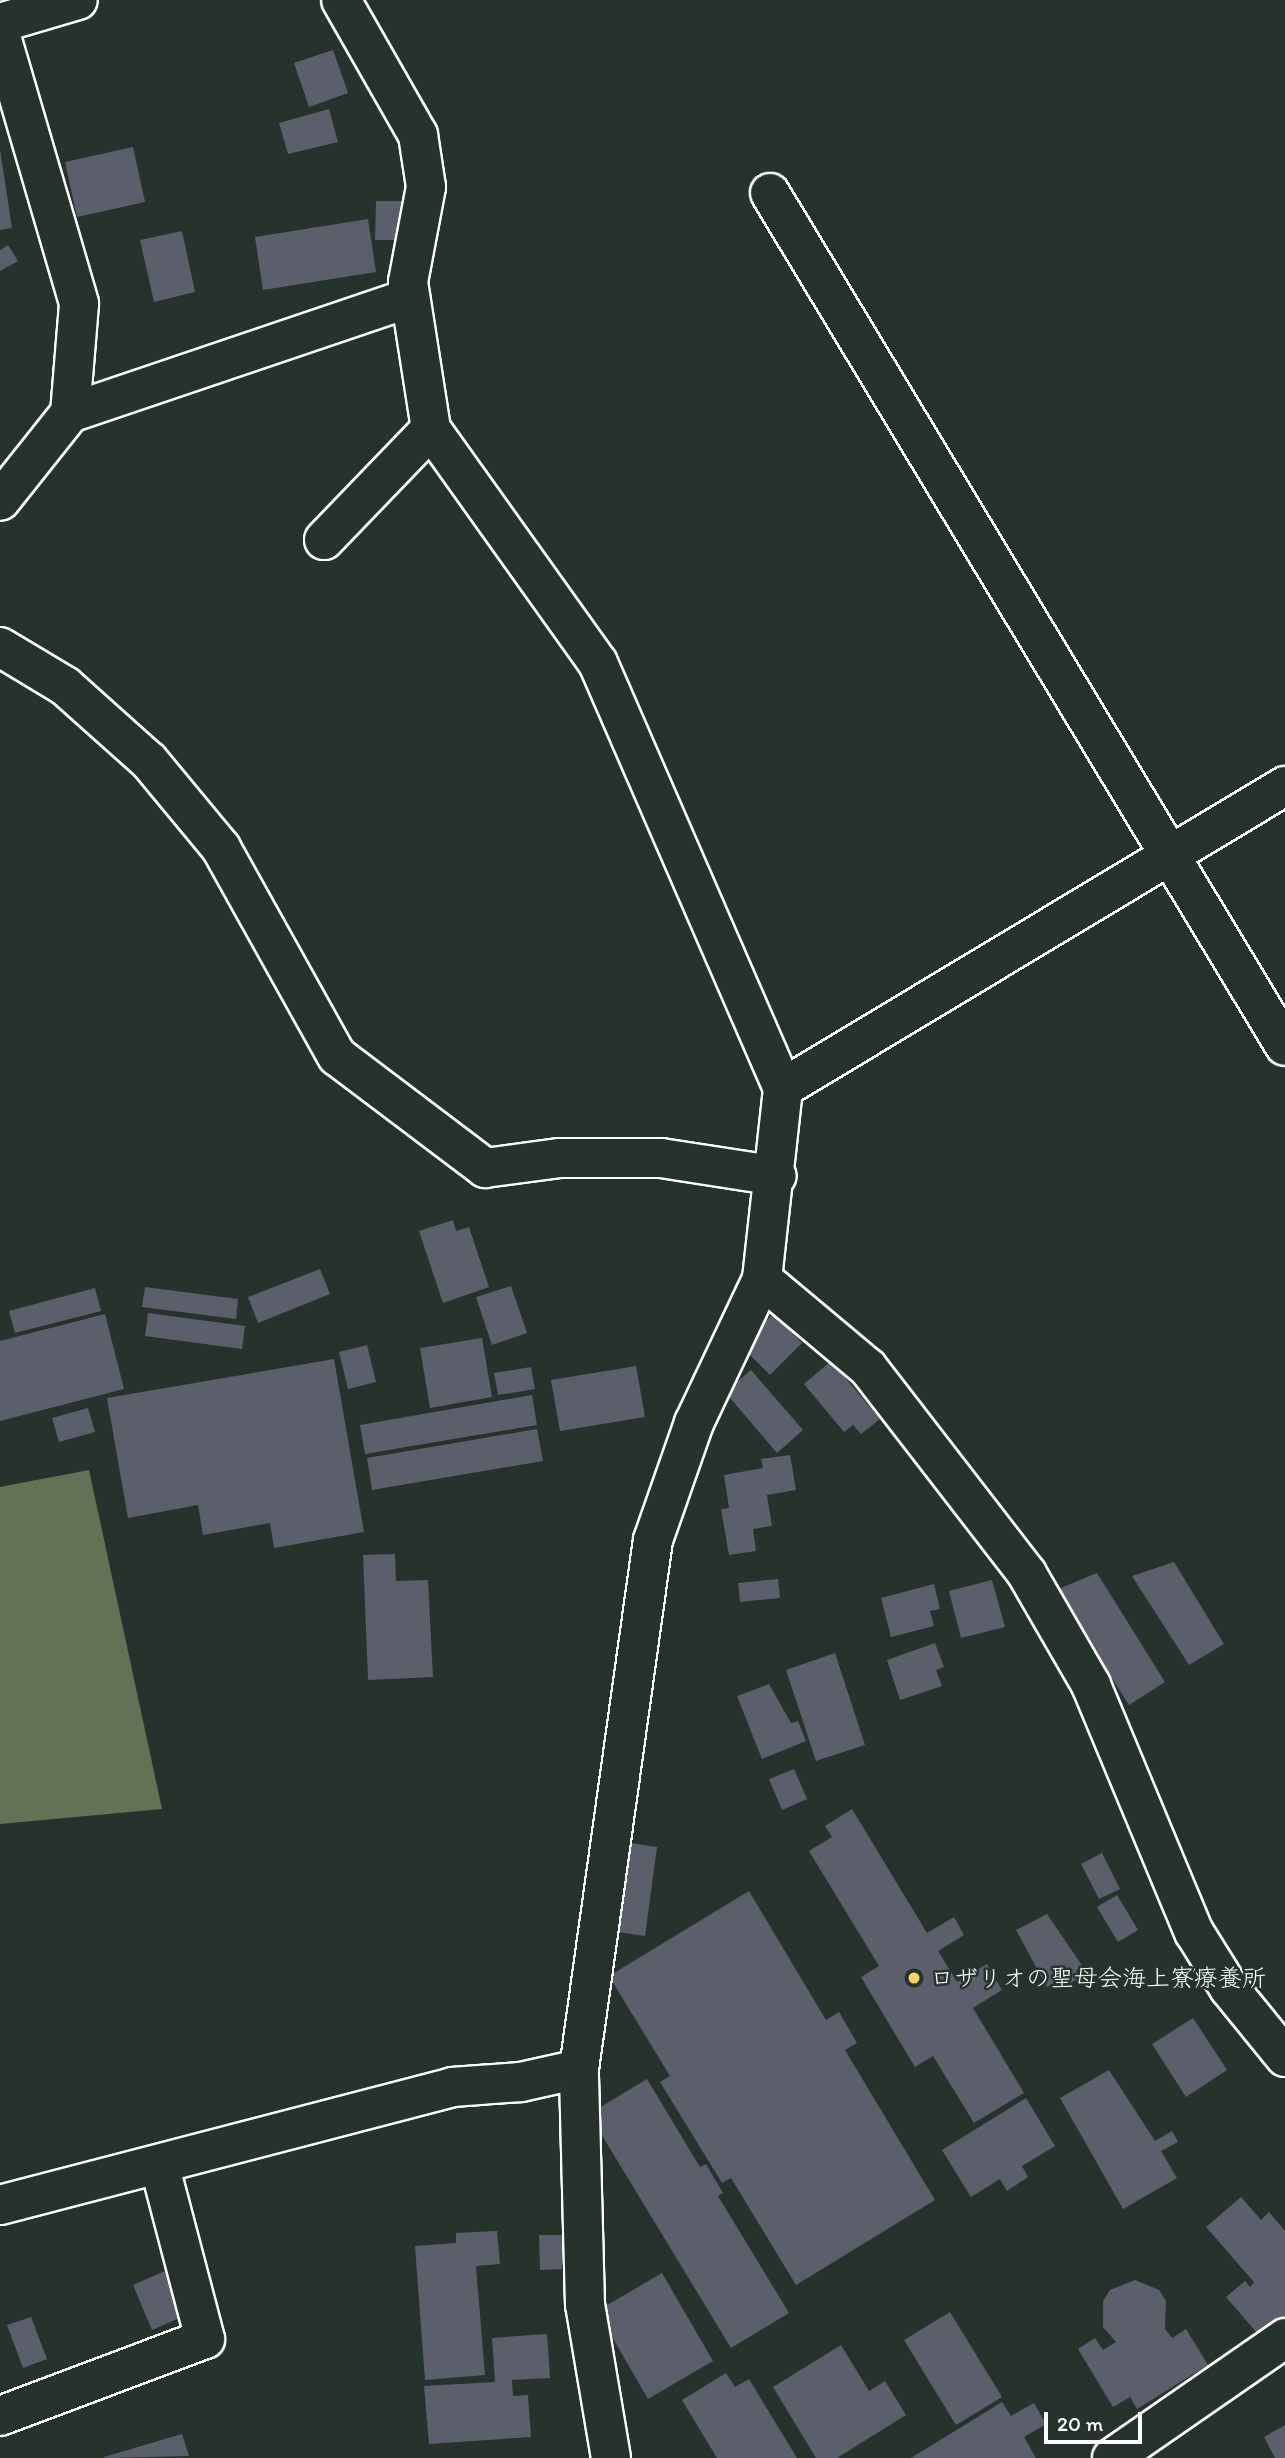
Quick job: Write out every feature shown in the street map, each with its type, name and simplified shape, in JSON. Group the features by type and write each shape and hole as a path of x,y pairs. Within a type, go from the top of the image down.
{"street":[{"path":"0,23 78,0"},
{"path":"341,0 418,135 426,187 408,282 431,429 598,663 783,1088 776,1176 762,1279 694,1423 653,1539 579,2069 585,2305 611,2458"},
{"path":"0,33 79,304 71,413"},
{"path":"770,193 1167,857 1285,1046"},
{"path":"0,501 71,413 411,298"},
{"path":"324,540 431,429"},
{"path":"0,647 65,686 149,761 221,848 337,1056 485,1168 560,1158 662,1158 776,1176"},
{"path":"783,1088 1285,786"},
{"path":"762,1279 868,1368 1027,1574 1091,1685 1194,1932 1229,1988 1285,2057"},
{"path":"0,2206 160,2167 452,2087 521,2082 579,2069"},
{"path":"0,2416 205,2339 160,2167"},
{"path":"1112,2458 1285,2338"}],"green space":[{"path":"89,1470 162,1809 0,1824 0,1487"}],"building":[{"path":"333,50 348,93 309,107 294,63"},
{"path":"329,109 338,142 288,154 279,123"},
{"path":"133,147 145,202 77,217 65,162"},
{"path":"0,149 12,228 0,230"},
{"path":"376,201 408,201 408,240 375,240"},
{"path":"368,219 376,272 263,290 255,237"},
{"path":"182,231 195,292 154,302 140,240"},
{"path":"8,245 18,261 0,271 0,250"},
{"path":"453,1220 456,1231 469,1227 489,1287 443,1303 419,1231"},
{"path":"320,1269 330,1294 258,1323 248,1297"},
{"path":"511,1286 527,1333 492,1345 476,1297"},
{"path":"145,1287 238,1299 236,1319 142,1307"},
{"path":"95,1288 101,1311 15,1333 9,1311"},
{"path":"781,1306 793,1318 785,1326 802,1343 770,1375 741,1346"},
{"path":"148,1313 245,1326 242,1349 145,1336"},
{"path":"105,1314 124,1389 0,1421 0,1341"},
{"path":"482,1338 492,1397 430,1408 420,1348"},
{"path":"367,1345 376,1382 348,1389 339,1352"},
{"path":"334,1359 364,1532 274,1548 270,1523 203,1535 198,1505 128,1518 107,1398"},
{"path":"831,1361 880,1419 861,1434 853,1425 844,1432 804,1384"},
{"path":"636,1366 645,1417 560,1431 551,1380"},
{"path":"531,1367 535,1389 498,1395 494,1373"},
{"path":"751,1370 803,1430 777,1453 725,1392"},
{"path":"532,1395 537,1425 365,1454 360,1425"},
{"path":"88,1408 95,1432 59,1442 52,1418"},
{"path":"537,1429 543,1461 372,1490 367,1458"},
{"path":"790,1455 796,1490 767,1495 772,1526 753,1529 756,1551 729,1555 721,1509 729,1508 724,1475 763,1468 761,1459"},
{"path":"395,1554 396,1581 428,1580 433,1677 368,1680 363,1555"},
{"path":"1174,1562 1224,1644 1189,1665 1132,1576"},
{"path":"1097,1573 1165,1682 1129,1705 1056,1590"},
{"path":"778,1579 780,1598 740,1602 738,1583"},
{"path":"992,1580 1005,1627 961,1638 949,1591"},
{"path":"934,1584 940,1609 930,1611 934,1626 891,1637 881,1598"},
{"path":"935,1643 944,1667 936,1670 942,1686 900,1700 887,1660"},
{"path":"835,1653 865,1745 816,1761 786,1670"},
{"path":"769,1684 791,1723 798,1721 806,1741 762,1759 737,1696"},
{"path":"794,1769 807,1799 782,1810 769,1779"},
{"path":"852,1809 927,1933 954,1917 964,1935 938,1951 957,1982 987,1964 1002,1990 973,2008 1024,2093 974,2123 933,2056 915,2067 861,1977 879,1966 809,1851 832,1837 825,1826"},
{"path":"631,1843 657,1847 645,1936 618,1932"},
{"path":"1102,1853 1120,1889 1099,1899 1081,1864"},
{"path":"749,1891 826,2020 839,2012 857,2043 845,2050 935,2200 796,2285 731,2178 722,2183 660,2082 670,2076 609,1976"},
{"path":"1117,1895 1138,1930 1118,1942 1097,1907"},
{"path":"1047,1914 1083,1967 1076,1970 1080,1978 1063,1987 1059,1980 1047,1987 1016,1930"},
{"path":"1193,2018 1227,2070 1186,2097 1152,2044"},
{"path":"1109,2070 1155,2141 1172,2131 1178,2142 1161,2151 1177,2178 1123,2209 1060,2098"},
{"path":"647,2079 700,2167 706,2164 723,2193 718,2196 789,2313 731,2348 589,2114"},
{"path":"1026,2098 1055,2146 1022,2166 1028,2177 1007,2191 1000,2179 971,2197 942,2150"},
{"path":"1241,2197 1261,2220 1269,2212 1285,2231 1285,2322 1264,2341 1226,2297 1245,2281 1250,2287 1254,2282 1206,2227"},
{"path":"497,2231 500,2264 476,2266 485,2375 425,2380 415,2246 456,2243 456,2233"},
{"path":"539,2235 562,2235 562,2269 540,2270"},
{"path":"165,2271 184,2316 152,2330 133,2285"},
{"path":"662,2273 713,2361 648,2399 597,2311"},
{"path":"1135,2280 1159,2290 1166,2301 1165,2329 1172,2338 1186,2329 1208,2365 1137,2409 1130,2397 1113,2407 1078,2349 1095,2338 1103,2350 1116,2342 1103,2327 1103,2301 1110,2290"},
{"path":"950,2312 1002,2397 956,2425 904,2340"},
{"path":"31,2317 47,2359 23,2368 7,2325"},
{"path":"547,2334 550,2378 512,2380 513,2396 528,2395 531,2437 429,2444 424,2386 495,2382 492,2338"},
{"path":"841,2345 869,2391 885,2381 906,2415 837,2458 816,2458 773,2387"},
{"path":"726,2373 735,2387 749,2379 797,2458 717,2458 682,2400"},
{"path":"1002,2402 1011,2416 1034,2403 1046,2424 1024,2437 1036,2458 911,2458"},
{"path":"1285,2425 1285,2458 1275,2458 1264,2437"},
{"path":"182,2434 189,2456 104,2458 104,2457"}],"place":[{"name":"ロザリオの聖母会海上寮療養所","path":"914,1978"}]}
